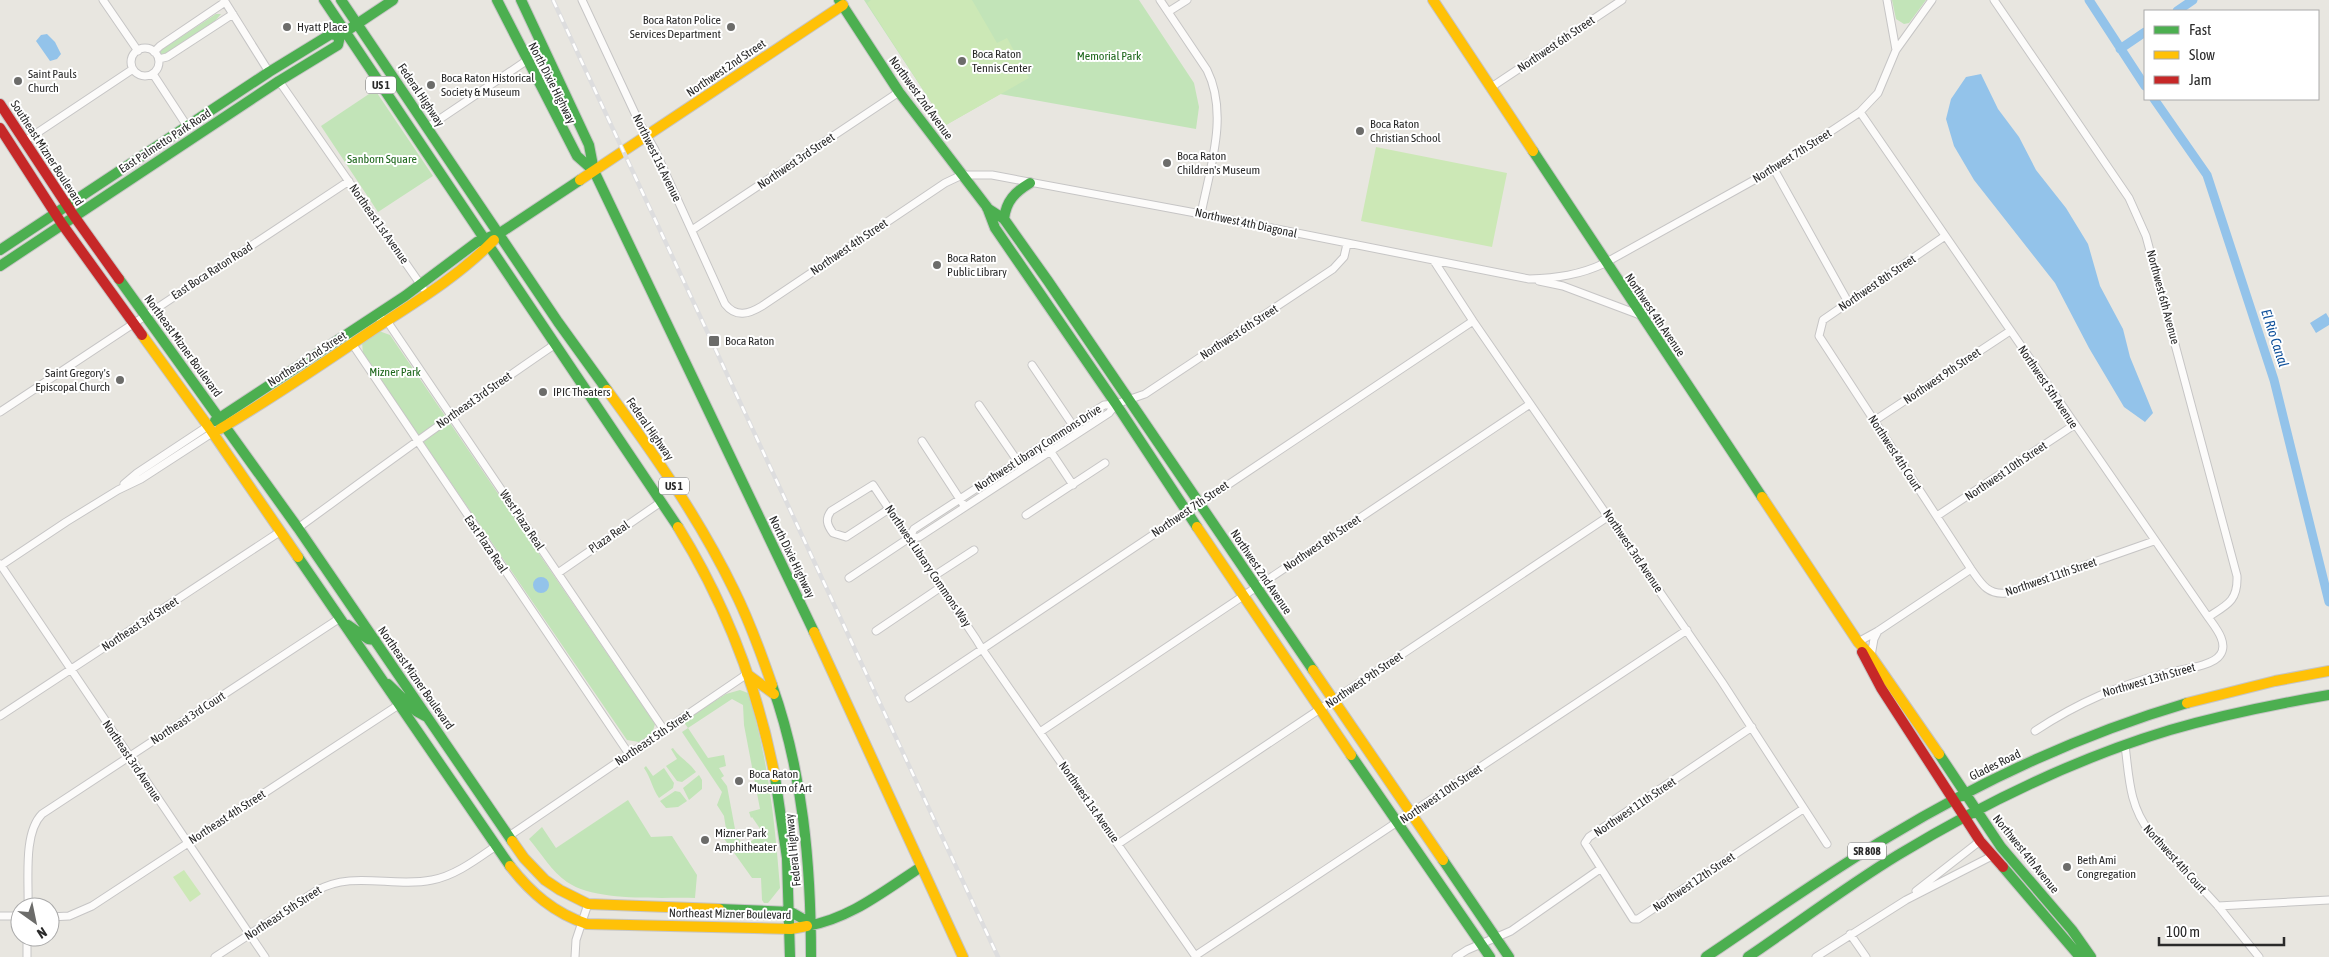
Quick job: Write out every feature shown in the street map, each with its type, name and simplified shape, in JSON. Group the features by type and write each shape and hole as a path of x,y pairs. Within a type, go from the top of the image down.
{"main road":[{"name":"Federal Highway","path":"324,0 343,34 487,242 554,345 661,502 704,573 748,674 771,754 788,858 791,912 790,957"},
{"name":"Federal Highway","path":"341,0 557,319 679,492 721,563 755,638 775,696 790,749 801,802 808,852 812,924 811,957"},
{"name":"East Palmetto Park Road","path":"0,266 279,81 338,45 343,34 393,0"},
{"name":"North Dixie Highway","path":"497,0 526,61 576,156 594,171"},
{"name":"North Dixie Highway","path":"521,0 589,145 594,171 845,697 963,957"},
{"name":"Northwest 4th Avenue","path":"1433,0 1858,642 1881,688 1980,841 2080,957"},
{"name":"Northwest 2nd Street","path":"624,151 841,3"},
{"name":"Northwest 2nd Avenue","path":"841,3 900,92 986,208 995,228 1116,404 1242,597 1490,957"},
{"name":"East Palmetto Park Road","path":"0,250 269,72 331,34 343,34"},
{"name":"Southeast Mizner Boulevard","path":"1,107 74,216"},
{"name":"Southeast Mizner Boulevard","path":"0,128 62,224"},
{"name":"Northeast 2nd Street","path":"210,429 351,345 387,321 472,246 487,242 624,151"},
{"path":"1004,219 1004,207 1009,197 1030,183"},
{"name":"Northwest 2nd Avenue","path":"986,208 1004,219 1130,400 1256,588 1509,957"},
{"name":"Northeast Mizner Boulevard","path":"74,216 298,528 524,858 548,884 588,904 676,909 791,912 812,924"},
{"name":"Northeast Mizner Boulevard","path":"62,224 210,429 525,887 550,907 582,922 791,929 812,924"},
{"name":"Northeast 2nd Street","path":"222,422 350,332 423,290"},
{"path":"340,618 368,640 375,640"},
{"path":"728,625 745,638 755,638"},
{"name":"Northwest 4th Avenue","path":"1858,642 1871,656 2001,847 2072,930 2091,957"},
{"name":"Glades Road","path":"1706,957 1880,842 1965,794 2049,754 2128,723 2234,691 2329,671"},
{"path":"748,674 763,684 775,696"},
{"path":"383,680 400,692 414,710 428,718"},
{"name":"SR 808","path":"1748,957 1890,860 1944,828 2046,776 2125,745 2170,730 2240,712 2326,696"},
{"path":"812,924 826,923 846,915 921,868"},
{"path":"675,926 676,909"}],"street":[{"path":"104,0 138,51"},
{"name":"Northwest 1st Avenue","path":"582,0 692,230 725,304 735,312"},
{"path":"1160,0 1207,70 1213,81 1217,100 1216,133 1201,214"},
{"path":"1168,12 1187,0"},
{"name":"Northwest 6th Street","path":"1490,88 1622,0"},
{"path":"1887,0 1896,50"},
{"name":"Northwest 7th Street","path":"1606,262 1774,169 1860,112 1878,92 1896,50 1932,0"},
{"name":"Northwest 6th Avenue","path":"1994,0 2130,198 2146,236 2238,576 2235,596 2229,604 2208,617"},
{"path":"154,52 224,1 269,72"},
{"path":"159,59 167,57 233,14"},
{"path":"146,49 154,52 159,59 158,67 153,74 144,76 133,69 132,61 138,51 146,49"},
{"path":"428,127 526,61"},
{"path":"25,141 133,69"},
{"path":"153,74 188,126"},
{"name":"Northeast 1st Avenue","path":"279,81 423,290"},
{"name":"Northwest 3rd Street","path":"692,230 900,92"},
{"name":"Northwest 5th Avenue","path":"1860,112 2154,542 2208,617 2222,641 2223,650 2220,656 2212,660"},
{"path":"1774,169 1848,302"},
{"name":"Northwest 4th Diagonal","path":"962,175 987,174 1201,214 1563,286 1640,315"},
{"name":"Northwest 4th Street","path":"735,312 749,313 945,183 962,175"},
{"name":"East Boca Raton Road","path":"0,412 133,322 349,181"},
{"name":"Northwest 8th Street","path":"1820,336 1823,320 1946,236"},
{"name":"Northwest 6th Street","path":"1116,404 1145,394 1333,269 1344,257 1347,244"},
{"name":"Northwest 3rd Avenue","path":"1434,261 1473,321 1687,630 1752,727 1803,809 1828,844"},
{"name":"Northwest 4th Diagonal","path":"1528,279 1572,275 1606,262"},
{"path":"375,316 387,321"},
{"name":"West Plaza Real","path":"387,321 664,730"},
{"name":"Northwest 7th Street","path":"909,698 1186,511 1473,321"},
{"name":"Northwest 9th Street","path":"1874,421 2010,331"},
{"name":"East Plaza Real","path":"350,332 351,345 629,754"},
{"name":"Northwest 4th Court","path":"1820,336 1971,569"},
{"name":"Northeast 3rd Street","path":"298,528 417,442 451,415 554,345"},
{"path":"1032,365 1078,433"},
{"name":"Northwest Library Commons Drive","path":"909,538 914,529 1072,424 1104,405 1116,404"},
{"name":"Northwest Library Commons Drive","path":"909,538 919,537 1109,413 1116,404"},
{"name":"Northwest 8th Street","path":"1040,732 1530,404"},
{"path":"979,405 1023,469"},
{"name":"Northwest 10th Street","path":"1937,516 2074,425"},
{"name":"Northeast 2nd Street","path":"0,566 118,490 136,473 157,464 210,429"},
{"path":"922,441 965,507"},
{"path":"1045,443 1073,485"},
{"path":"1026,515 1105,463"},
{"name":"Northwest Library Commons Way","path":"889,509 846,537 836,535 829,528 828,516 832,511 873,485 982,648"},
{"name":"Plaza Real","path":"558,573 661,502"},
{"name":"Northwest 9th Street","path":"1118,844 1609,516"},
{"name":"Northeast 3rd Street","path":"0,716 281,532"},
{"path":"849,578 909,538"},
{"name":"Northwest 11th Street","path":"1971,569 1988,591 1996,594 2006,594 2154,542"},
{"path":"934,576 974,550"},
{"name":"Northeast 3rd Avenue","path":"0,566 265,957"},
{"path":"1858,642 1878,631 1971,569"},
{"path":"876,631 941,587"},
{"name":"Northeast 3rd Court","path":"28,897 30,836 35,820 340,618"},
{"name":"Northwest 10th Street","path":"1195,957 1687,630"},
{"path":"1871,656 1874,639 1878,631"},
{"name":"Northwest 1st Avenue","path":"982,648 1195,957"},
{"name":"Northwest 13th Street","path":"2035,732 2063,713 2107,691 2212,660"},
{"name":"Northeast 5th Street","path":"509,836 748,674"},
{"name":"Northeast 4th Street","path":"60,916 69,916 85,910 400,704"},
{"name":"Northwest 11th Street","path":"1600,870 1585,843 1589,837 1752,727"},
{"name":"Northwest 4th Court","path":"2125,745 2130,791 2140,817 2150,832 2218,906 2258,957"},
{"name":"Northwest 12th Street","path":"1600,870 1633,919 1638,919 1803,809"},
{"path":"1906,900 1980,841"},
{"name":"Northeast 5th Street","path":"215,957 316,890 331,883 347,880 417,882 434,880 450,874 496,846"},
{"path":"1816,957 1906,900 1992,856"},
{"path":"1456,957 1511,931 1600,870"},
{"path":"2218,906 2329,900"},
{"path":"575,957 576,940 588,904"},
{"path":"1850,934 1866,957"}],"green space":[{"name":"Memorial Park","path":"864,0 1139,0 1194,83 1199,107 1196,129 1000,94 946,125"},
{"name":"Boca Raton Tennis Center","path":"871,0 972,0 997,43 1007,38 1029,78 946,125 867,3"},
{"path":"1892,0 1926,0 1909,23 1904,24 1896,19"},
{"path":"216,14 221,14 215,21 165,54 162,55 160,53 161,50"},
{"name":"Sanborn Square","path":"375,90 433,176 378,212 321,126"},
{"path":"1376,147 1507,173 1492,247 1361,221"},
{"name":"Mizner Park","path":"379,331 390,335 655,724 652,734 639,742 627,740 363,354 362,342"},
{"path":"740,690 748,693 766,765 776,839 780,888 768,903 764,903 762,900 761,878 752,878 720,833 726,829 724,816 717,805 722,792 682,732 688,728 683,721 726,694","holes":["732,699 743,705 744,725 760,809 749,812 751,818 763,833 744,846 733,831 735,829 727,786 721,778 724,776 719,768 726,766 724,755 708,758 688,728"]},
{"path":"673,748 696,772 682,782 677,781 666,766 677,759 671,749"},
{"path":"646,766 653,776 664,768 674,783 673,788 659,798 644,768"},
{"path":"699,775 702,780 702,789 689,800 683,788"},
{"path":"675,791 680,792 687,801 678,807 666,808 660,801"},
{"path":"628,800 651,837 672,836 697,875 695,898 611,896 579,888 567,882 556,873 529,839 542,827 556,848"},
{"path":"184,870 201,894 190,902 173,877"}],"water":[{"path":"47,34 55,42 61,54 57,59 50,61 36,41 41,35"},
{"path":"1981,74 1998,109 2019,137 2036,170 2066,208 2088,244 2100,286 2123,329 2130,357 2153,413 2145,422 2124,407 2089,348 2055,283 1974,180 1954,146 1946,119 1951,99 1966,77"},
{"path":"2326,313 2329,318 2329,325 2316,333 2310,323"},
{"path":"541,577 547,579 549,585 547,591 541,593 535,591 533,585 535,579"}],"waterway":[{"name":"El Rio Canal","path":"2089,0 2144,84"},
{"path":"2178,10 2193,0"},
{"path":"2120,49 2144,33"},
{"name":"El Rio Canal","path":"2155,100 2207,175 2274,380 2329,602"}],"railway":[{"path":"553,0 998,957"}],"traffic: fast":[{"path":"324,0 678,527"},
{"path":"341,0 558,322 607,390"},
{"path":"351,28 393,0"},
{"path":"497,0 577,156 594,171"},
{"path":"521,0 589,145 594,171 814,632"},
{"path":"839,0 899,92 987,207 995,228 1116,404 1197,527"},
{"path":"0,266 279,81 338,45 340,36 346,32"},
{"path":"0,250 269,72 331,34 340,36"},
{"path":"1533,151 1762,497"},
{"path":"215,421 405,296 477,242 500,233 580,180"},
{"path":"1004,219 1009,202 1020,190 1030,183"},
{"path":"987,208 1004,219 1048,281 1313,670"},
{"path":"119,279 298,528 512,841"},
{"path":"298,557 510,866"},
{"path":"348,625 368,639 375,640"},
{"path":"388,684 416,711 427,717"},
{"path":"772,685 791,751 803,819 807,853 811,957"},
{"path":"1748,957 1898,855 1963,818 2030,784 2099,754 2170,730 2249,710 2329,695"},
{"path":"1706,957 1843,865 1925,815 1997,777 2071,744 2148,715 2187,703"},
{"path":"1939,754 2001,847 2072,930 2091,957"},
{"path":"1351,755 1490,957"},
{"path":"775,777 787,858 790,957"},
{"path":"1443,860 1509,957"},
{"path":"807,926 838,917 867,903 921,867"},
{"path":"2003,867 2080,957"},
{"path":"719,909 791,912 812,924"}],"traffic: slow":[{"path":"1433,0 1533,151"},
{"path":"580,180 843,5"},
{"path":"220,429 435,289 466,266 494,240"},
{"path":"142,335 208,426 298,557"},
{"path":"607,390 659,462 706,537 745,613 772,685"},
{"path":"1762,497 1858,642 1871,656 1939,754"},
{"path":"678,527 711,586 738,648 759,712 775,777"},
{"path":"1197,527 1351,755"},
{"path":"814,632 963,957"},
{"path":"1313,670 1443,860"},
{"path":"2187,703 2275,681 2329,671"},
{"path":"747,674 774,694"},
{"path":"512,841 524,858 545,880 588,904 719,909"},
{"path":"510,866 526,885 544,901 564,914 587,924 791,929 807,926"}],"traffic: jam":[{"path":"0,104 74,216 119,279"},
{"path":"0,128 62,224 142,335"},
{"path":"1862,652 1881,688 1980,841 2003,867"}],"place":[{"name":"Hyatt Place","path":"287,27"},
{"name":"Boca Raton Police Services Department","path":"731,27"},
{"name":"Boca Raton Tennis Center","path":"962,61"},
{"name":"Saint Pauls Church","path":"18,81"},
{"name":"Boca Raton Historical Society & Museum","path":"431,85"},
{"name":"Boca Raton Christian School","path":"1360,131"},
{"name":"Boca Raton Children's Museum","path":"1167,163"},
{"name":"Boca Raton Public Library","path":"937,265"},
{"name":"Boca Raton","path":"714,341"},
{"name":"Saint Gregory's Episcopal Church","path":"120,380"},
{"name":"IPIC Theaters","path":"543,392"},
{"name":"Boca Raton Museum of Art","path":"739,781"},
{"name":"Mizner Park Amphitheater","path":"705,840"},
{"name":"Beth Ami Congregation","path":"2067,867"}]}
